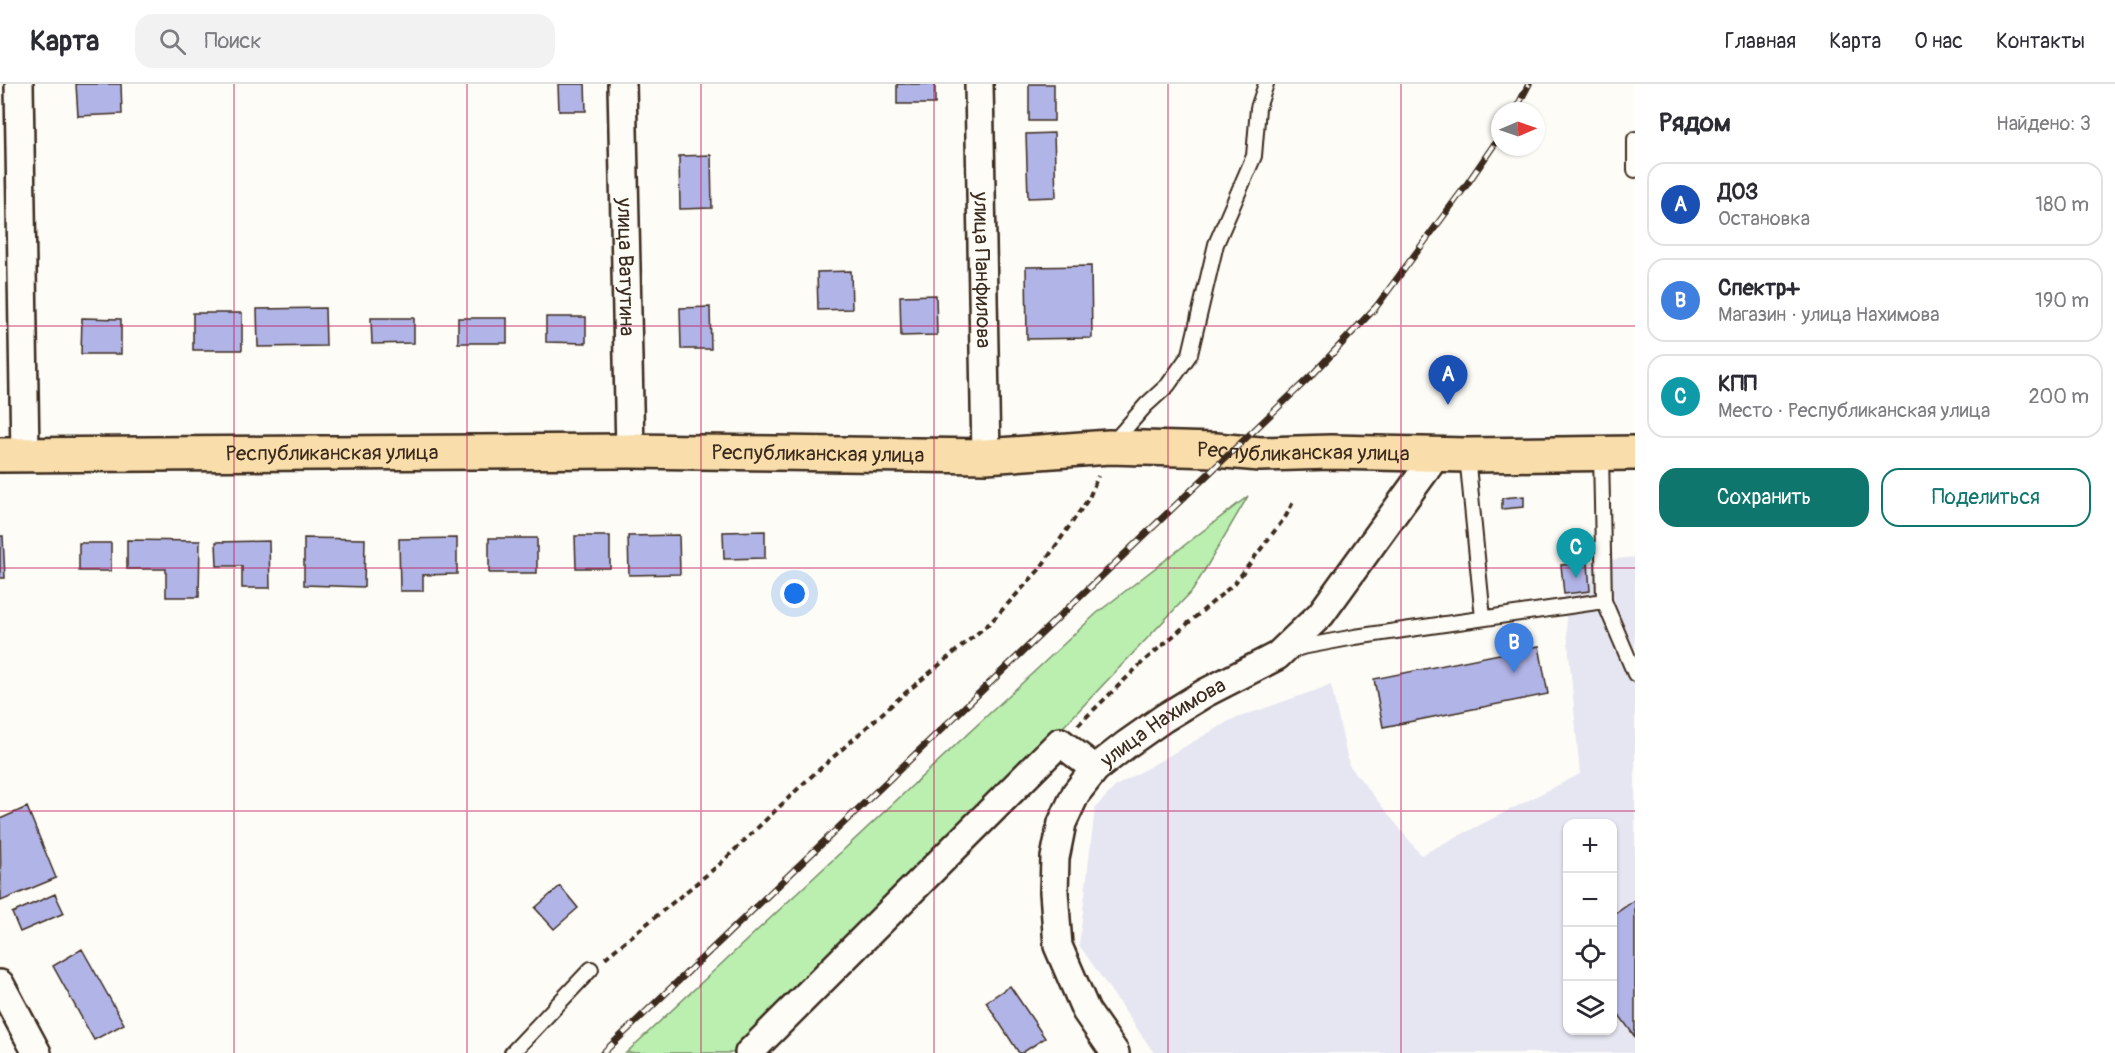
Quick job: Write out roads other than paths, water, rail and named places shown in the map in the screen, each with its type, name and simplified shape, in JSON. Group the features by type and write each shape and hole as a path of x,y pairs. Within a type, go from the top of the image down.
{"main road":[{"name":"Республиканская улица","path":"12,455 630,451 986,456 1109,447 1215,450 1260,454 1330,452 1452,455 1635,453"}],"street":[{"path":"12,455 20,84"},
{"name":"улица Ватутина","path":"622,84 630,451"},
{"name":"улица Панфилова","path":"979,84 986,456"},
{"name":"улица Нахимова","path":"1115,1053 1086,1011 1058,946 1055,913 1055,858 1062,823 1076,793 1095,770 1164,718 1205,693 1277,656 1321,614 1452,455"},
{"path":"749,1053 1060,742 1095,770"},
{"path":"0,984 37,1053"}],"lane":[{"path":"1109,447 1146,405 1168,385 1190,354 1216,244 1254,156 1258,108 1266,84"},
{"path":"1635,139 1635,170"},
{"path":"1601,454 1604,601 1635,674"},
{"path":"1452,455 1483,618"},
{"path":"1277,656 1326,642 1604,601"},
{"path":"512,1053 591,969"}],"railway":[{"path":"1520,102 1529,84"},
{"path":"603,1053 1314,373 1376,307 1491,149"}],"place":[{"name":"ДОЗ","path":"1448,405"},
{"name":"КПП","path":"1576,578"},
{"name":"Спектр+","path":"1514,673"}]}
